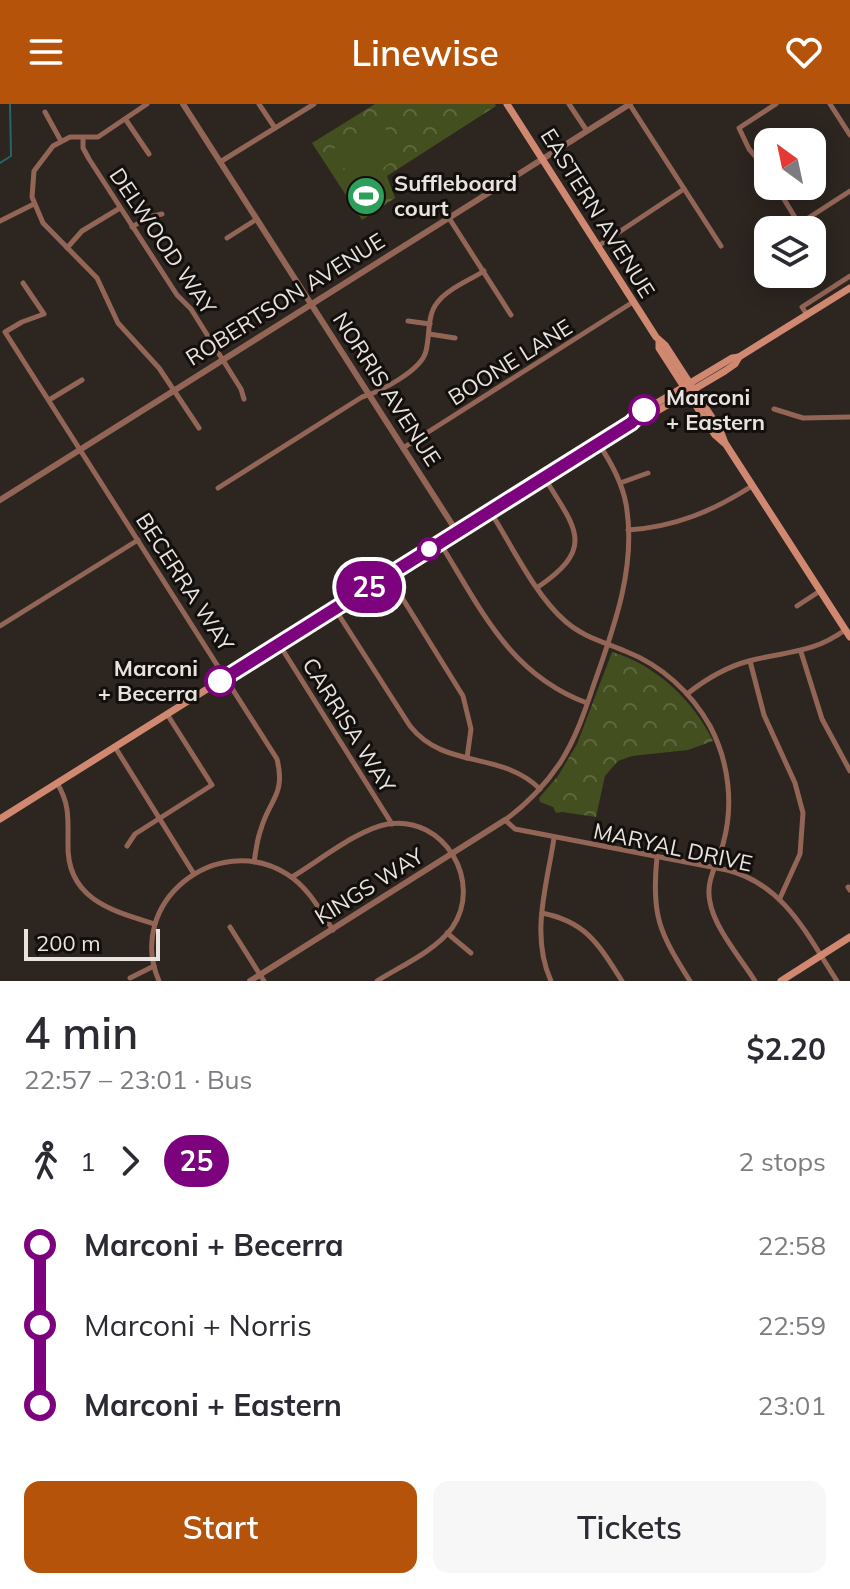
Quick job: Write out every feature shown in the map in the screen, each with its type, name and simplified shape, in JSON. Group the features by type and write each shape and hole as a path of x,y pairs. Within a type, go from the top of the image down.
{"main road":[{"name":"EASTERN AVENUE","path":"507,104 659,342 665,345 689,388 720,430 725,443 848,634"},
{"path":"0,819 631,423 640,413 689,388 732,358 739,357 850,288"},
{"path":"781,981 850,937"}],"street":[{"path":"147,104 98,137 70,137 48,151 34,171 31,184 34,204 43,223 97,278 118,323 159,368 199,428"},
{"name":"NORRIS AVENUE","path":"183,104 457,532"},
{"path":"259,104 275,128"},
{"path":"220,162 314,104"},
{"path":"569,104 587,131"},
{"path":"630,104 721,246"},
{"name":"ROBERTSON AVENUE","path":"0,500 630,104"},
{"path":"754,155 739,128 776,104"},
{"path":"830,104 850,135"},
{"path":"45,112 61,141"},
{"path":"126,120 149,154"},
{"name":"DELWOOD WAY","path":"83,138 84,151 177,295 191,309 241,389 244,399"},
{"path":"597,246 684,189"},
{"path":"784,200 799,224 850,191"},
{"path":"0,221 34,204"},
{"path":"67,248 82,231 120,207"},
{"path":"132,227 148,217 162,214"},
{"path":"449,218 511,315"},
{"path":"227,238 257,219"},
{"path":"218,488 420,364 426,353 430,324 439,300 484,271"},
{"path":"807,315 802,307 850,276"},
{"name":"BECERRA WAY","path":"23,283 44,314 5,332 272,748 280,772 277,796 260,830 254,862"},
{"name":"BOONE LANE","path":"403,448 633,302"},
{"path":"408,321 430,324"},
{"path":"429,334 455,338"},
{"path":"49,400 82,380"},
{"path":"774,409 796,417 850,417"},
{"path":"505,820 540,789 565,754 608,645 623,586 628,530 626,505 620,483 598,443"},
{"path":"620,483 648,473"},
{"path":"538,587 567,564 575,541 572,523 544,477"},
{"path":"628,530 658,527 688,519 717,507 752,486"},
{"path":"490,511 538,587 566,622 585,635 650,663 687,694 713,733 727,776 729,808 727,829 709,885 711,907 755,981"},
{"path":"0,616 2,625 138,539"},
{"path":"440,543 495,632 517,660 552,687 587,703"},
{"path":"388,575 463,696 471,729 467,758"},
{"path":"797,606 820,591"},
{"path":"335,609 415,732 433,747 512,769 540,789"},
{"path":"687,694 718,673 750,661 801,652 848,634"},
{"name":"CARRISA WAY","path":"279,644 392,824"},
{"path":"801,652 818,711 850,771"},
{"path":"750,661 764,715 795,783 803,813 800,854 780,898"},
{"path":"127,846 135,834 212,785 167,714"},
{"path":"115,747 194,874"},
{"path":"57,783 68,806 68,856 78,883 107,908 155,924"},
{"name":"MARYAL DRIVE","path":"505,820 515,829 554,838 748,876 780,898 837,981"},
{"name":"KINGS WAY","path":"250,981 262,978 505,820"},
{"path":"292,877 366,832 392,824 424,828 440,839 460,870 463,897 458,916 447,933 377,981"},
{"path":"551,981 541,948 542,913 554,838"},
{"path":"657,857 654,901 659,924 666,943 690,981"},
{"path":"159,981 152,947 155,924 168,898 194,874 226,862 254,862 292,877 312,898 333,931"},
{"path":"542,913 569,920 590,934 622,981"},
{"path":"230,927 262,978"},
{"path":"447,933 471,953"},
{"path":"130,978 154,966"}],"green space":[{"path":"375,104 496,106 387,176 395,198 362,220 312,143"},
{"path":"378,118 403,154 356,186 332,150"},
{"path":"612,652 643,665 672,686 695,712 713,741 688,750 632,756 618,761 605,776 596,817 556,813 553,807 540,802 539,798 558,776 577,744"}],"waterway":[{"path":"0,163 11,156 10,104"}],"bus line":[{"name":"25","path":"220,681 631,423 644,410"}],"place":[{"name":"Suffleboard court","path":"366,196"},
{"name":"Marconi + Eastern","path":"644,410"},
{"name":"Marconi + Becerra","path":"220,681"}]}
